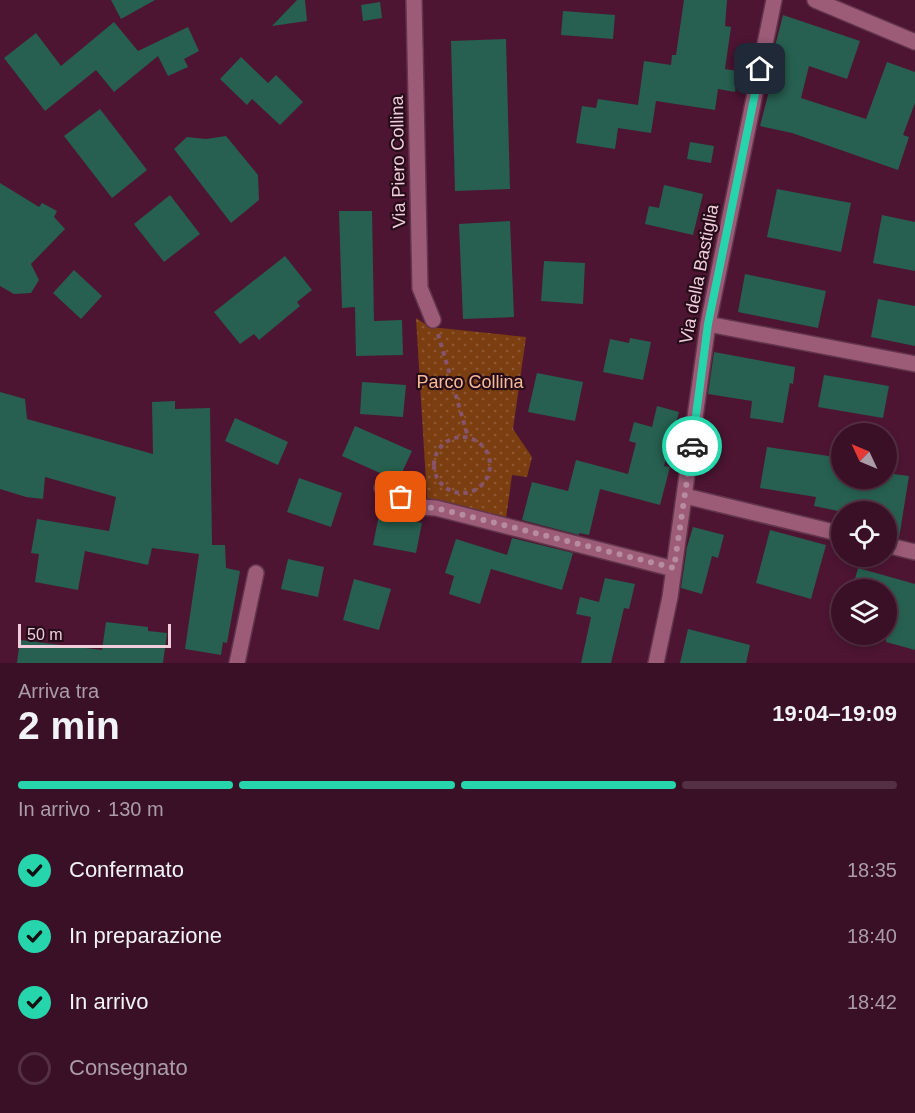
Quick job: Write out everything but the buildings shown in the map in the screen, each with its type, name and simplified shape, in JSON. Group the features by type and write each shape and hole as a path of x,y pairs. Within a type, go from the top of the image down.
{"street":[{"name":"Via Piero Collina","path":"414,0 420,288 433,320"},
{"name":"Via della Bastiglia","path":"656,663 674,568 708,324 774,0"},
{"path":"815,0 915,42"},
{"path":"708,324 915,364"},
{"path":"382,488 420,507 436,508 674,568"},
{"path":"685,496 831,531"},
{"path":"897,548 915,552"},
{"path":"237,663 256,573"}],"path":[{"path":"433,320 468,437 484,447 490,464 484,482 469,492 459,493 443,485 434,469 434,460 443,444 450,439 459,436 468,437"}],"green space":[{"name":"Parco Collina","path":"416,318 430,327 526,337 513,429 532,457 527,477 512,475 506,518 439,503 427,498"}],"way so far":[{"path":"401,497 420,507 436,508 674,568 692,446"}],"route":[{"path":"692,446 708,324 760,69"}]}
